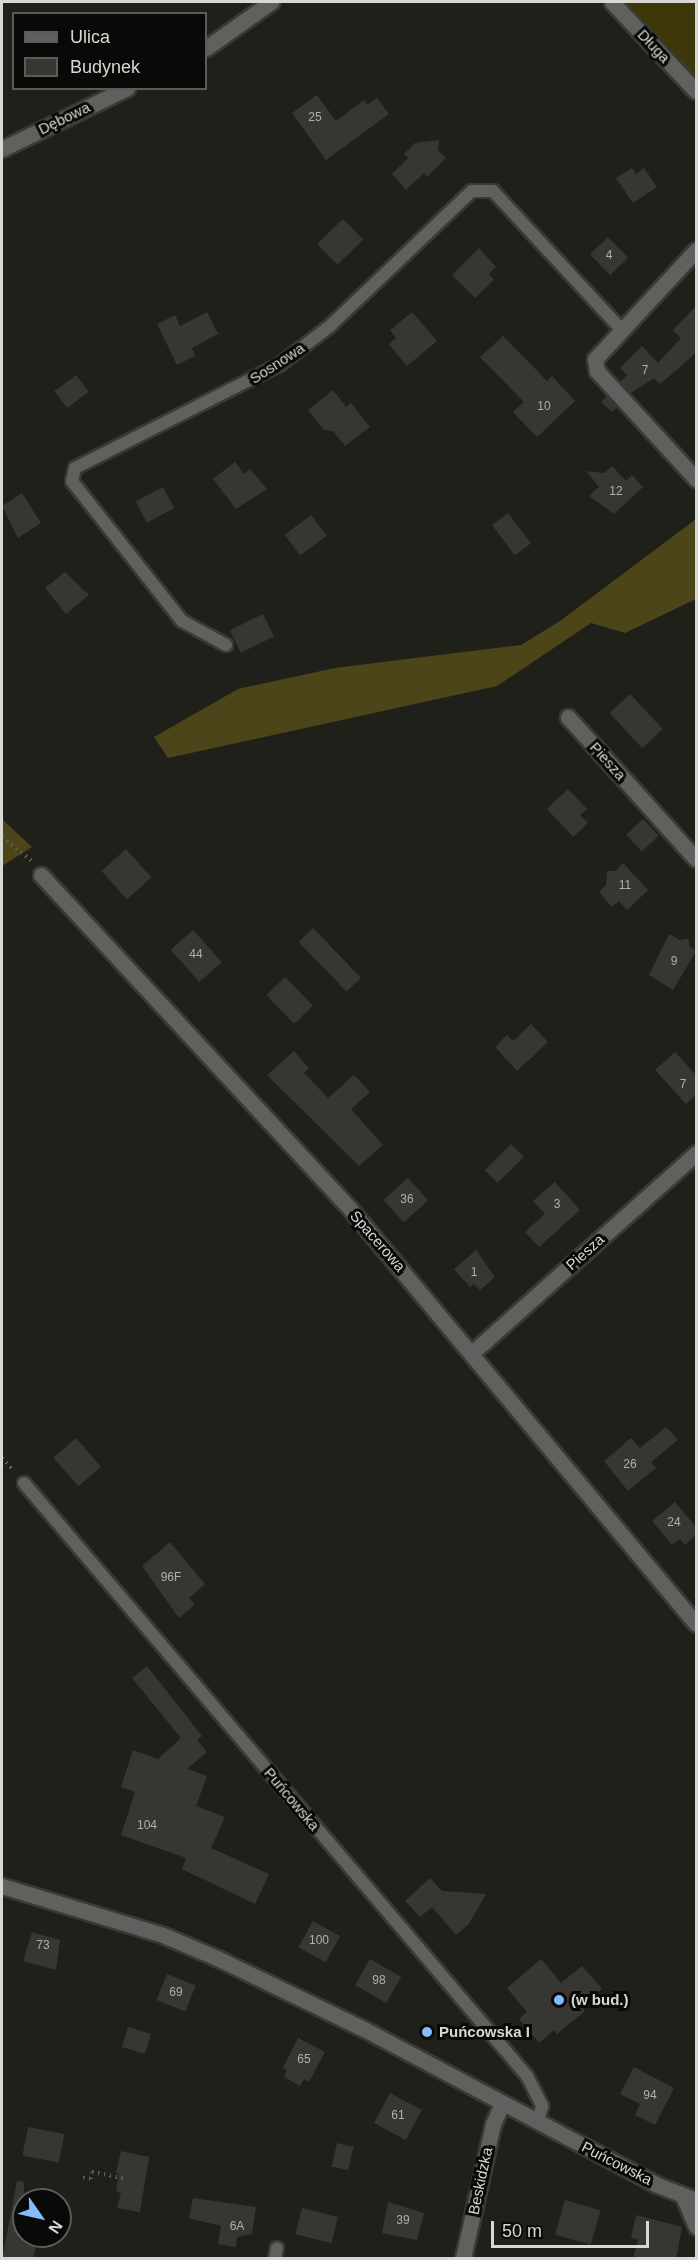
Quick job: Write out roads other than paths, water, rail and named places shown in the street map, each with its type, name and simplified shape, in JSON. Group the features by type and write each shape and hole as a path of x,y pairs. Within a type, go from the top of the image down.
{"street":[{"path":"207,47 270,2"},
{"name":"Długa","path":"612,2 696,91"},
{"name":"Dębowa","path":"2,149 123,90"},
{"path":"696,250 597,354 597,371 696,479"},
{"name":"Piesza","path":"568,717 696,859"},
{"name":"Spacerowa","path":"41,875 351,1210 473,1352 696,1624"},
{"name":"Piesza","path":"473,1352 696,1153"},
{"name":"Puńcowska","path":"2,1886 163,1935 217,1958 364,2030 502,2104 690,2198"},
{"name":"Beskidzka","path":"463,2259 493,2124 502,2104"},
{"path":"690,2198 696,2226"}],"lane":[{"name":"Sosnowa","path":"226,645 182,621 72,481 75,468 279,365 330,326 472,191 493,191 621,329"},
{"name":"Puńcowska","path":"24,1482 526,2076 542,2106 538,2122"}],"place":[{"name":"(w bud.)","path":"559,2000"},
{"name":"Puńcowska I","path":"427,2032"}]}
